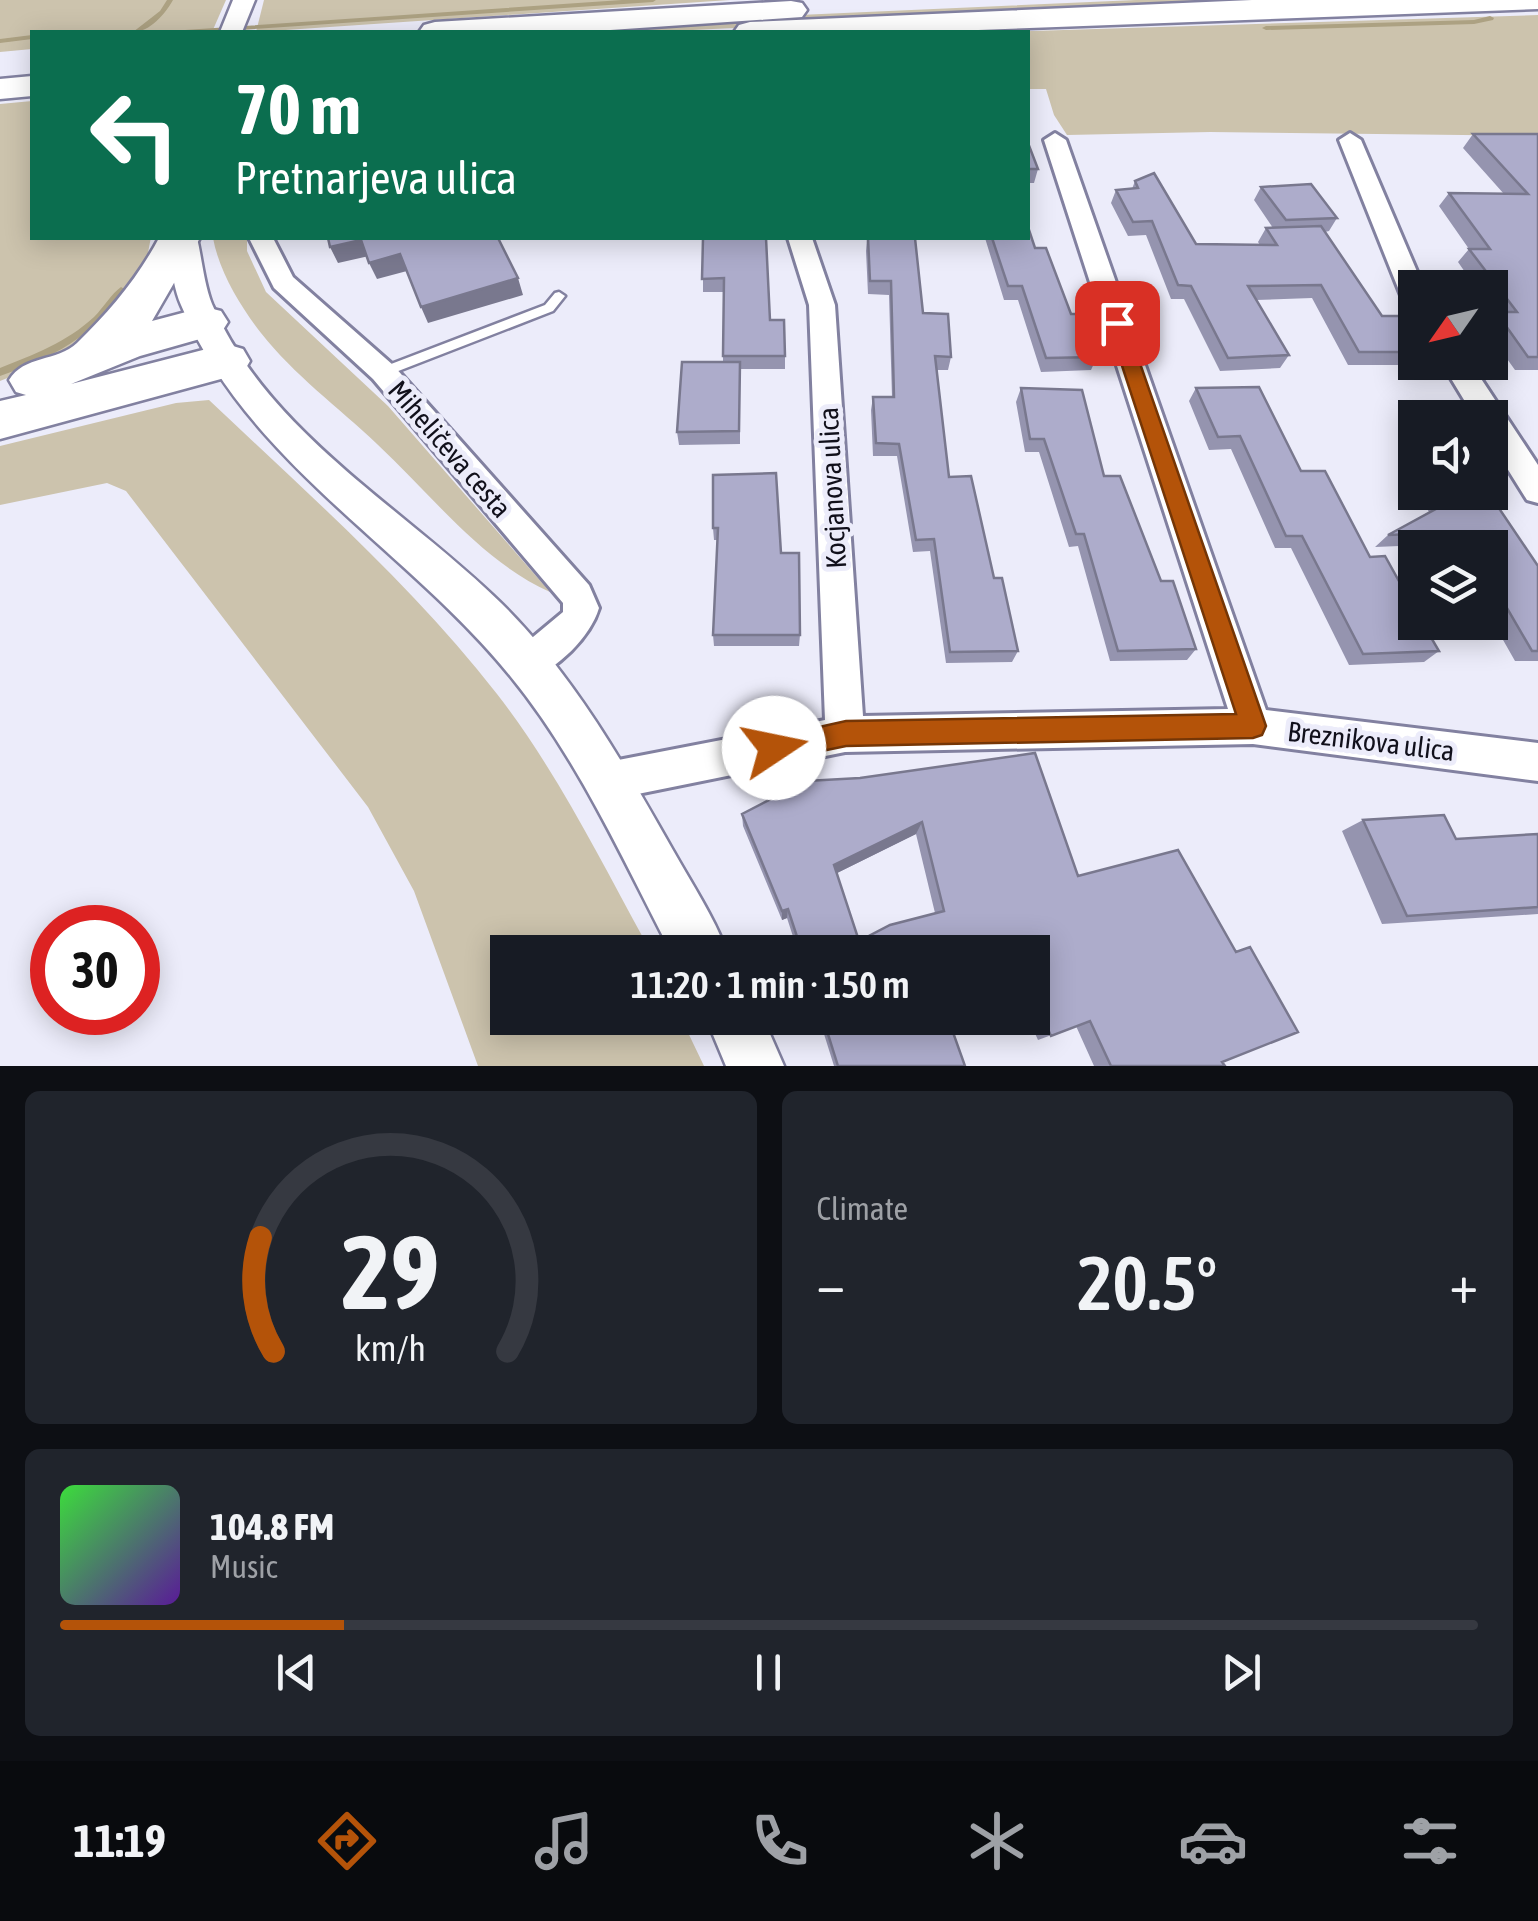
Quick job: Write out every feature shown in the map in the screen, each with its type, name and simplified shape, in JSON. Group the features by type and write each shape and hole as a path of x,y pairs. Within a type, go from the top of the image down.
{"highway":[{"path":"469,30 988,0"},
{"path":"795,30 1538,0"},
{"path":"1360,5 1423,13 1538,10"},
{"path":"0,67 30,64"},
{"path":"0,89 30,86"},
{"path":"72,364 126,326 154,289 179,240"},
{"path":"0,392 155,334 215,341"},
{"path":"0,420 215,341"}],"street":[{"path":"233,30 244,0"},
{"path":"1056,140 1253,726"},
{"path":"1350,140 1403,270"},
{"path":"180,240 194,298 215,341 256,401 306,452 455,586 528,664 608,781 691,935"},
{"name":"Miheličeva cesta","path":"261,240 284,282 383,372 577,596 582,608 578,622 528,664"},
{"name":"Kocjanova ulica","path":"801,241 822,305 846,734"},
{"path":"1467,380 1538,491"},
{"name":"Breznikova ulica","path":"608,781 846,734 1253,726 1538,762"},
{"path":"741,1035 754,1066"}],"lane":[{"path":"383,372 549,308 559,296"}],"shaded area":[{"path":"0,0 226,0 213,30 30,30 30,49 0,52"},
{"path":"264,0 730,0 286,30 256,30"},
{"path":"1136,0 1305,0 693,30 579,30 799,15"},
{"path":"1538,15 1538,136 1210,132 1067,135 1054,115 1046,89 1030,89 1030,31"},
{"path":"30,101 30,240 151,240 142,276 131,296 101,329 62,354 0,381 0,104"},
{"path":"214,240 247,240 247,251 266,292 388,406 550,592 479,545 288,363 238,300"},
{"path":"209,400 395,578 465,654 558,784 642,935 490,935 490,1035 689,1035 704,1066 478,1066 414,891 368,807 126,491 107,483 0,505 0,446 176,403"}],"building":[{"path":"1473,134 1538,134 1538,357 1528,357 1508,329 1508,312 1517,312 1508,300 1508,270 1485,270 1469,249 1490,249 1449,193 1528,194"},
{"path":"1030,148 1038,169 1030,169"},
{"path":"1154,173 1196,244 1277,245 1266,228 1321,226 1382,316 1398,316 1398,352 1359,352 1321,285 1248,286 1289,355 1228,358 1191,286 1178,285 1152,221 1133,222 1116,190 1138,188 1135,181"},
{"path":"1311,184 1337,218 1286,220 1261,187"},
{"path":"1030,233 1035,248 1046,248 1071,314 1081,314 1097,357 1046,358 1022,286 1008,286 993,240 1030,240"},
{"path":"328,240 361,240 330,247"},
{"path":"361,240 499,240 518,278 421,307 400,254 369,263"},
{"path":"703,240 766,240 770,320 784,320 785,356 723,356 724,278 702,279"},
{"path":"868,240 915,240 923,313 948,314 951,357 935,356 949,477 971,476 994,578 1002,578 1018,651 950,652 934,539 916,540 899,444 876,443 873,397 894,397 891,281 870,281"},
{"path":"682,362 740,362 739,431 677,432"},
{"path":"1259,387 1301,471 1325,471 1370,557 1385,556 1398,579 1398,640 1433,640 1439,651 1363,654 1302,536 1286,536 1240,436 1218,437 1196,388"},
{"path":"1021,388 1082,390 1104,476 1120,476 1161,581 1173,581 1196,649 1118,651 1084,534 1076,534 1044,439 1030,439"},
{"path":"776,473 781,553 799,553 800,635 713,635 718,528 713,528 713,475"},
{"path":"1434,510 1500,510 1538,566 1538,651 1532,651 1508,610 1508,530 1398,530 1398,535 1388,535"},
{"path":"1035,753 1078,876 1178,850 1236,952 1250,947 1298,1032 1222,1062 1225,1066 1111,1066 1090,1021 1051,1036 1050,935 871,935 890,925 944,911 922,822 834,865 857,935 796,935 788,909 782,911 742,814 806,781 860,778"},
{"path":"1444,815 1456,839 1538,834 1538,907 1407,916 1363,820"},
{"path":"828,1035 954,1035 965,1066 838,1066"}],"waterway":[{"path":"139,30 163,12 170,0"},
{"path":"214,30 653,0"},
{"path":"1266,28 1474,22 1490,18"},
{"path":"0,41 30,37"},
{"path":"0,372 36,358 83,331 121,290"}],"route":[{"path":"774,748 846,734 1253,726 1117,323"}]}
